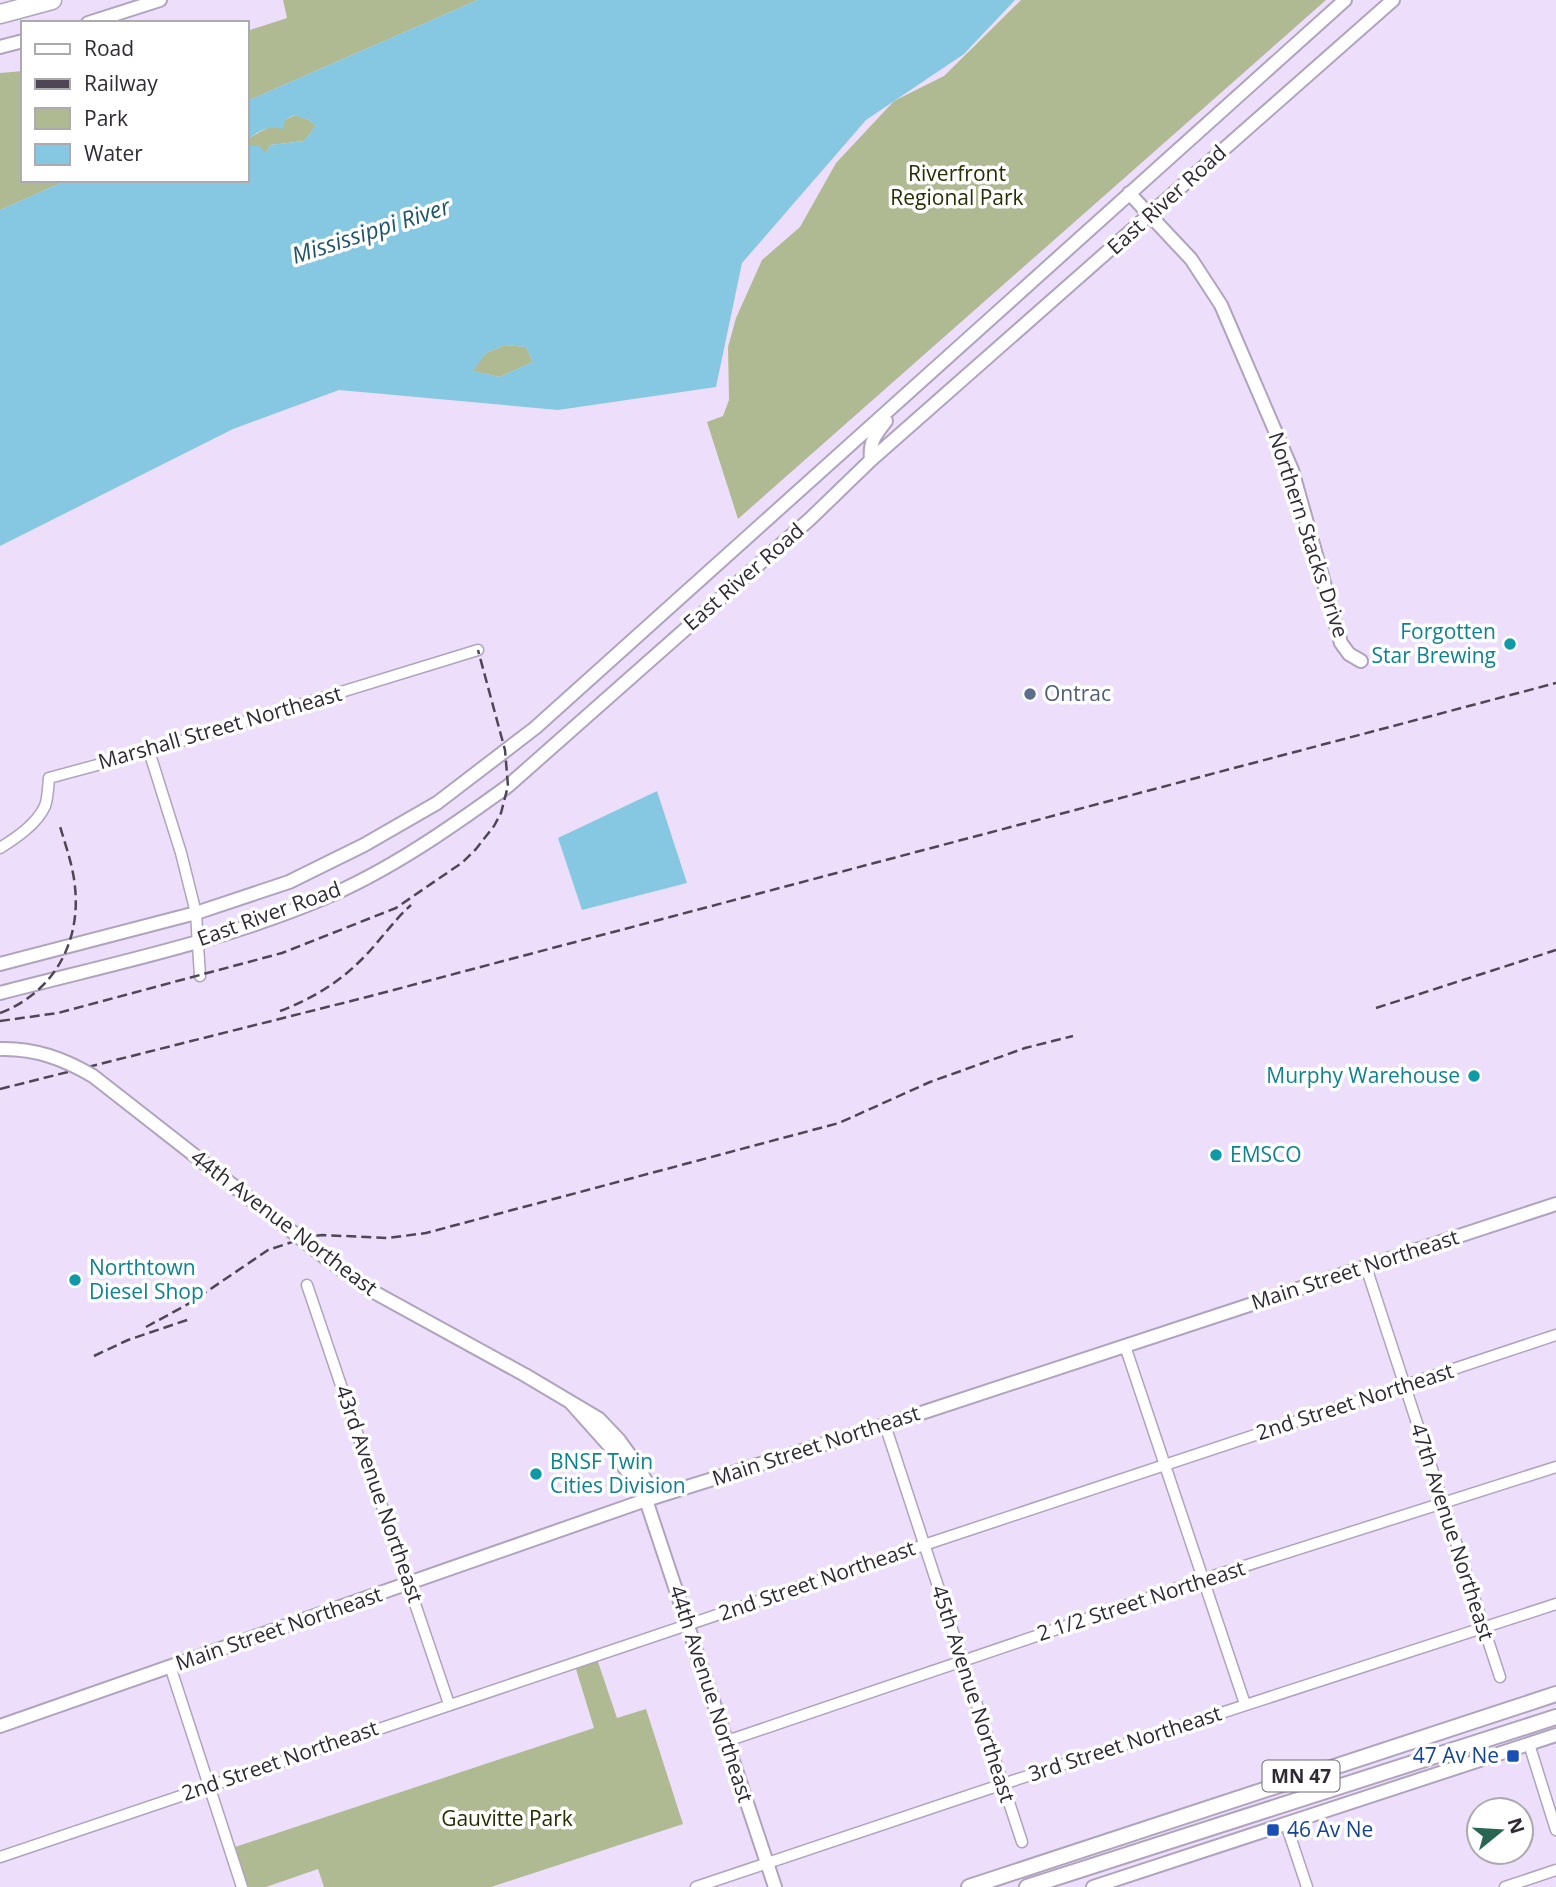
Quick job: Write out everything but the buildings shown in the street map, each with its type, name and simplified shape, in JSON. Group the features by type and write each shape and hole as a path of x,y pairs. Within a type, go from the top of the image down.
{"highway":[{"path":"0,14 52,0"}],"main road":[{"name":"MN 47","path":"968,1887 1556,1694"},
{"name":"MN 47","path":"1027,1887 1556,1717"}],"street":[{"path":"94,21 160,0"},
{"name":"East River Road","path":"0,964 196,913 289,882 364,845 437,803 535,728 1345,0"},
{"name":"East River Road","path":"0,993 197,941 324,898 394,863 480,806 508,786 810,519 871,460 1393,0"},
{"path":"0,47 21,42"},
{"name":"Northern Stacks Drive","path":"1129,193 1191,259 1222,305 1292,470 1341,643 1349,653 1362,661"},
{"path":"871,460 870,449 874,436 886,421 907,403 914,387"},
{"name":"Marshall Street Northeast","path":"0,848 15,839 38,817 45,805 49,778 149,751 478,650"},
{"path":"149,751 181,853 196,913 200,976"},
{"name":"44th Avenue Northeast","path":"0,1049 44,1053 93,1076 327,1259 372,1291 571,1403 613,1450 646,1500 775,1887"},
{"name":"Main Street Northeast","path":"0,1726 646,1500 885,1425 1556,1204"},
{"name":"47th Avenue Northeast","path":"1366,1266 1500,1677"},
{"name":"43rd Avenue Northeast","path":"307,1285 449,1704"},
{"name":"2nd Street Northeast","path":"0,1857 449,1704 1556,1335"},
{"path":"1125,1346 1245,1704"},
{"name":"45th Avenue Northeast","path":"885,1425 1022,1842"},
{"name":"2 1/2 Street Northeast","path":"727,1741 1203,1579 1556,1466"},
{"name":"3rd Street Northeast","path":"696,1887 1245,1704 1556,1604"},
{"path":"170,1667 242,1887"},
{"path":"1093,1887 1556,1735"},
{"path":"1529,1744 1556,1830"},
{"path":"1286,1824 1307,1887"},
{"path":"1504,1887 1556,1870"}],"green space":[{"path":"283,0 478,0 248,101 248,31 287,18"},
{"name":"Riverfront Regional Park","path":"1021,0 1326,0 738,519 707,422 723,416 729,400 728,347 736,318 762,260 800,227 836,163 894,101 944,76"},
{"path":"21,71 21,182 63,182 0,210 0,73"},
{"path":"295,115 316,126 304,141 270,145 266,153 248,146 248,139"},
{"path":"505,345 526,347 533,362 500,377 472,371 486,353"},
{"name":"Gauvitte Park","path":"597,1659 617,1718 646,1709 683,1824 491,1887 324,1887 318,1869 266,1887 248,1887 235,1847 594,1728 575,1666"}],"water":[{"name":"Mississippi River","path":"478,0 1015,0 964,54 866,120 742,263 716,387 558,410 339,390 233,429 0,546 0,210 63,182 248,182 248,146 259,146 266,153 270,145 304,141 316,126 309,120 294,115 285,120 283,129 272,128 248,139 248,101","holes":["505,345 526,347 533,362 500,377 473,371 486,353"]},
{"path":"657,791 687,883 582,910 558,838"}],"railway":[{"path":"0,1021 58,1013 282,953 396,908 463,862 494,826 501,813 508,786 505,750 478,650"},
{"path":"0,1089 367,997 1556,683"},
{"path":"0,1013 35,993 60,964 68,946 76,908 75,887 59,823"},
{"path":"280,1011 312,996 350,970 411,905"},
{"path":"1376,1008 1556,950"},
{"path":"146,1327 190,1303 268,1250 307,1237 322,1235 388,1238 426,1233 839,1123 930,1082 1025,1048 1073,1036"},
{"path":"94,1356 128,1340 190,1319"}],"place":[{"name":"Forgotten Star Brewing","path":"1510,644"},
{"name":"Ontrac","path":"1030,694"},
{"name":"Murphy Warehouse","path":"1474,1076"},
{"name":"EMSCO","path":"1216,1155"},
{"name":"Northtown Diesel Shop","path":"75,1280"},
{"name":"BNSF Twin Cities Division","path":"536,1474"},
{"name":"47 Av Ne","path":"1513,1756"},
{"name":"46 Av Ne","path":"1273,1830"}]}
